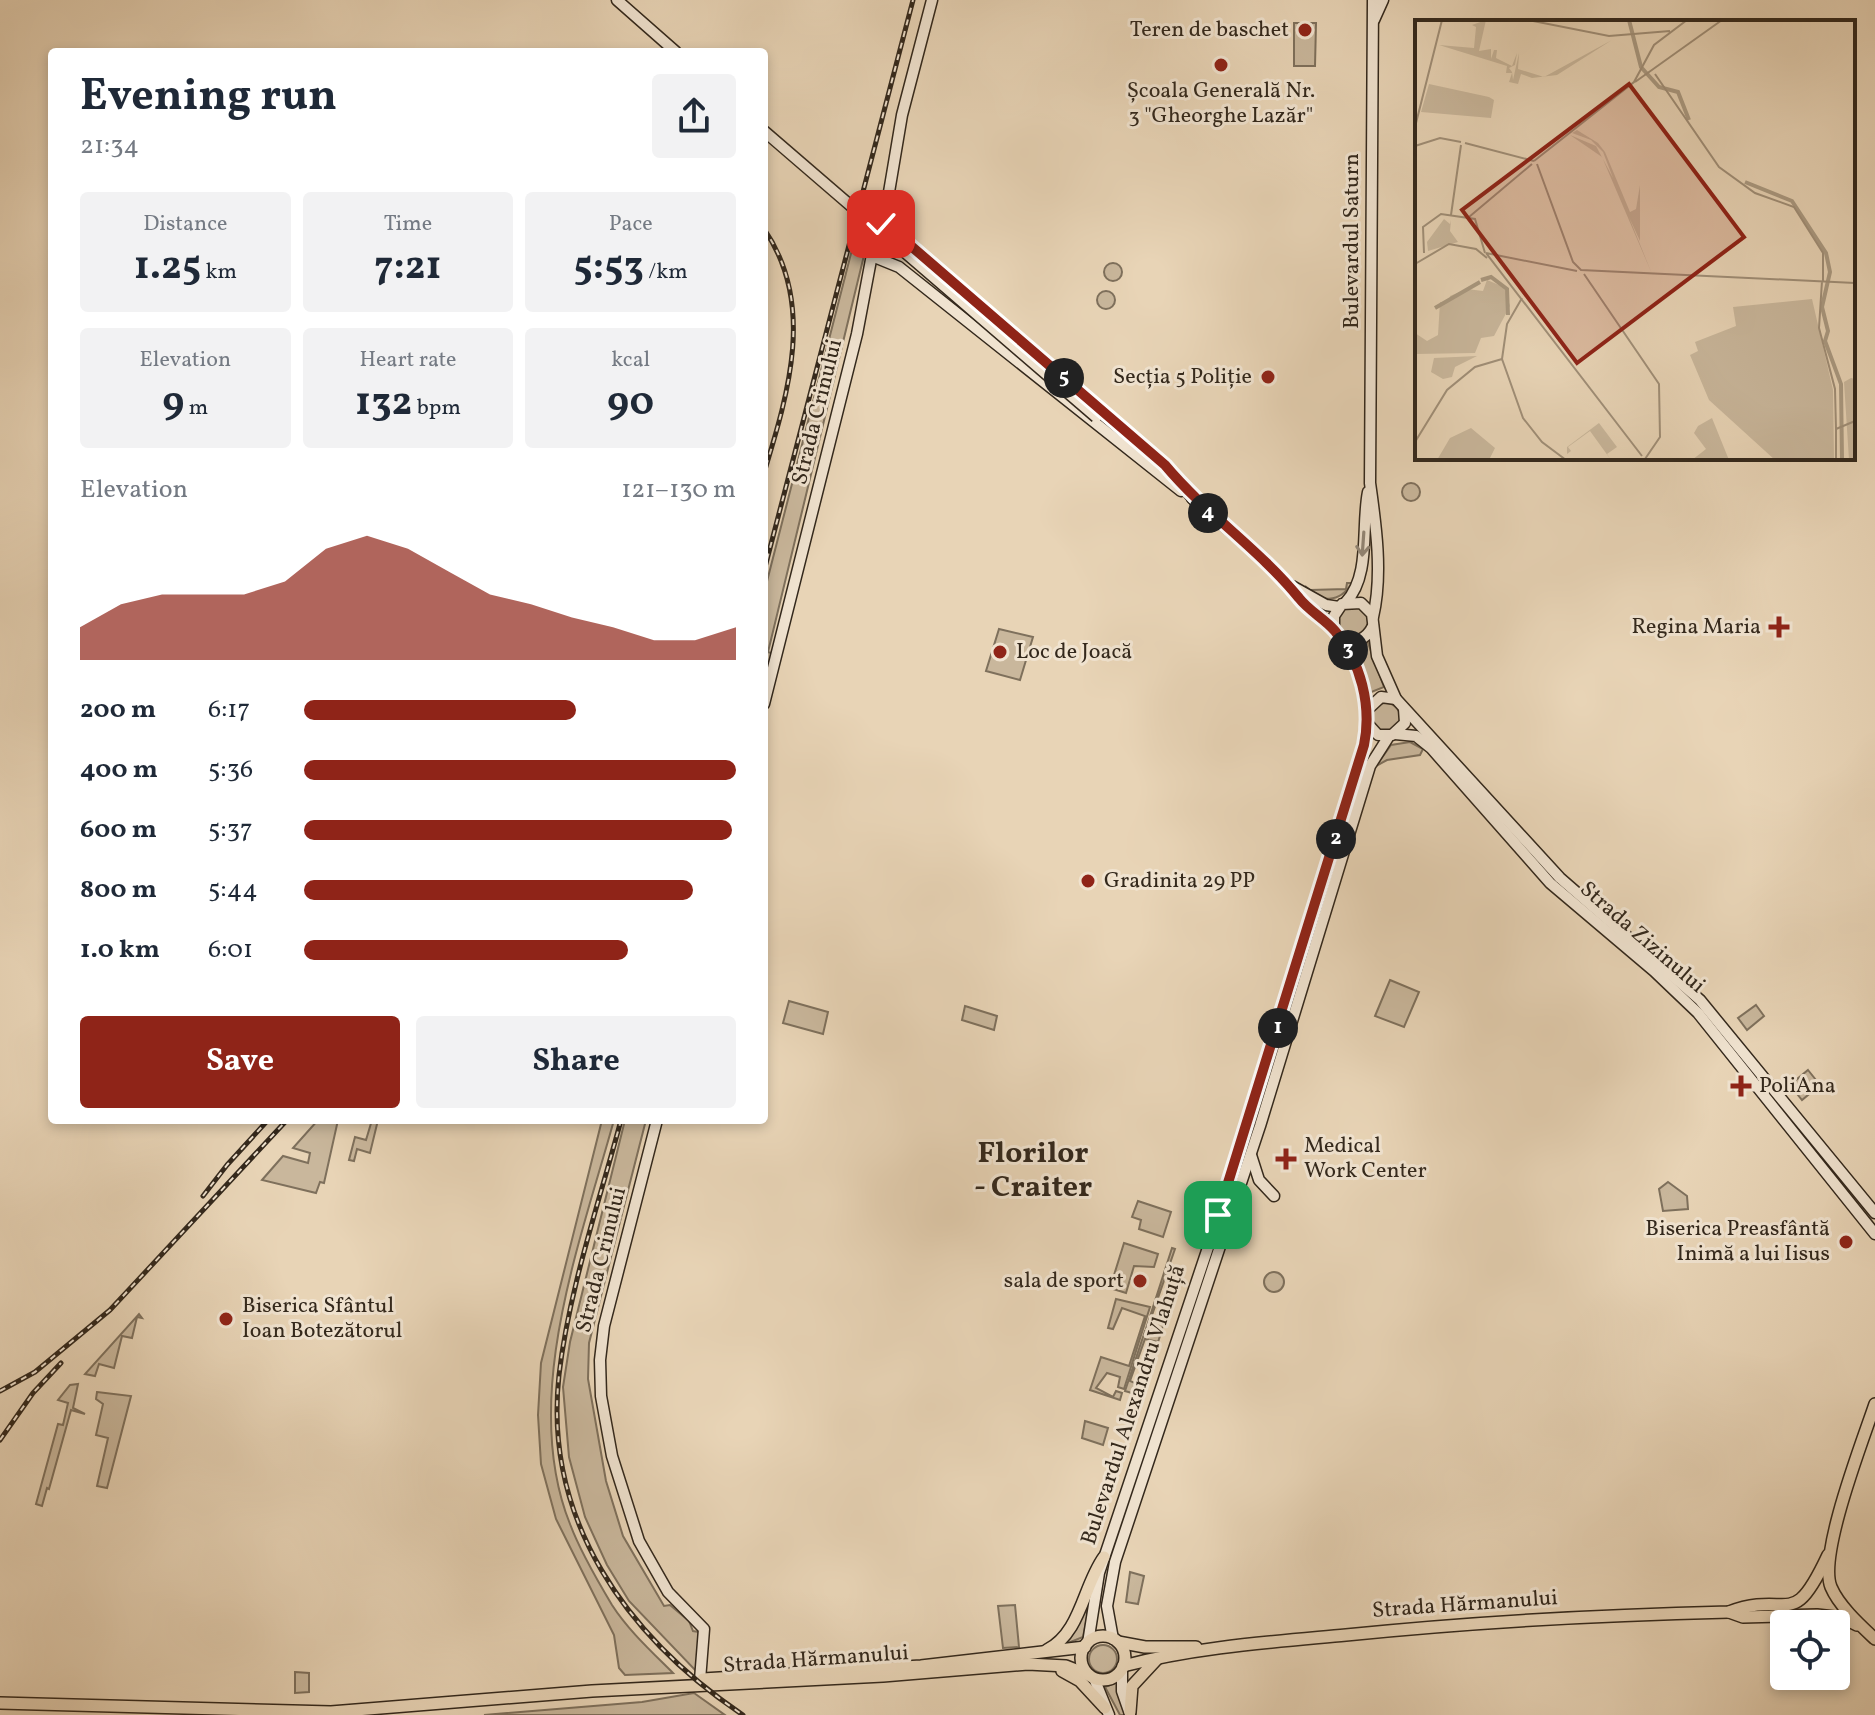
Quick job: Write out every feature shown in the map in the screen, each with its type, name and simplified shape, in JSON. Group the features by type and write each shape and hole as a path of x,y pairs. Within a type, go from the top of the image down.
{"main road":[{"path":"617,0 671,48"},
{"name":"Strada Crinului","path":"768,688 857,334 905,101 932,0"},
{"name":"Bulevardul Saturn","path":"1342,604 1355,590 1360,573 1370,483 1373,0"},
{"path":"1373,21 1383,0"},
{"path":"768,134 1290,585 1326,605 1365,605 1373,622 1366,637 1357,641 1337,632 1300,599 1290,585"},
{"path":"882,221 1165,465 1195,501"},
{"path":"872,256 899,267 1195,501"},
{"name":"Bulevardul Saturn","path":"1370,483 1376,535 1377,596 1373,622 1381,666 1396,699"},
{"path":"1342,604 1334,616 1337,632 1359,672 1368,724 1378,735 1392,735 1405,723 1404,709 1396,699 1381,697 1367,710"},
{"name":"Strada Zizinului","path":"1404,709 1415,716 1560,878 1700,1000 1875,1213"},
{"name":"Bulevardul Alexandru Vlahuță","path":"1086,1645 1104,1557 1254,1108 1360,762 1368,724"},
{"name":"Strada Zizinului","path":"1392,735 1411,734 1427,744 1550,883 1685,999 1875,1234"},
{"name":"Bulevardul Alexandru Vlahuță","path":"1115,1640 1107,1606 1115,1562 1251,1155 1370,766 1392,735"},
{"name":"Strada Crinului","path":"656,1124 604,1326 601,1396 612,1456 639,1541 668,1592 701,1624 700,1680"},
{"path":"1251,1155 1259,1180 1274,1196"},
{"path":"1875,1404 1828,1555 1831,1587 1875,1639"},
{"name":"Strada Hărmanului","path":"1122,1667 1204,1648 1434,1626 1729,1612 1743,1607 1797,1604 1810,1593 1828,1555"},
{"path":"1036,1654 1065,1637 1093,1571 1104,1557"},
{"name":"Strada Hărmanului","path":"1729,1612 1743,1617 1834,1616 1863,1628"},
{"path":"1107,1711 1081,1658 1086,1645 1100,1637 1115,1640 1124,1654 1122,1691 1130,1714"},
{"name":"Strada Hărmanului","path":"1115,1640 1145,1647 1204,1648"},
{"name":"Strada Hărmanului","path":"592,1691 605,1687 1036,1654 1086,1645"},
{"path":"1130,1714 1132,1686 1159,1657"},
{"path":"1051,1665 1080,1681 1107,1711"},
{"name":"Strada Hărmanului","path":"0,1703 331,1712 592,1691 1051,1665 1092,1676"},
{"path":"1092,1676 1111,1678 1122,1667"}],"shaded area":[{"path":"1294,23 1316,23 1315,66 1294,66"},
{"path":"856,234 867,243 768,652 768,577"},
{"path":"1113,263 1122,272 1113,281 1104,272"},
{"path":"1102,291 1110,291 1115,300 1113,307 1102,309 1097,304 1097,296"},
{"path":"1407,483 1415,483 1420,492 1418,499 1407,501 1402,496 1402,488"},
{"path":"1347,583 1352,583 1347,590 1329,599 1317,596 1305,586 1310,590 1346,589"},
{"path":"1353,607 1363,612 1368,622 1363,632 1353,637 1343,632 1338,622 1343,612"},
{"path":"999,629 1033,637 1020,680 986,671"},
{"path":"1368,643 1384,687 1369,693 1352,649"},
{"path":"768,652 774,654 768,678"},
{"path":"1386,703 1396,707 1400,717 1396,727 1386,731 1376,727 1372,717 1376,707"},
{"path":"1410,742 1423,749 1420,755 1387,760 1376,766 1391,745"},
{"path":"1390,980 1419,992 1404,1027 1375,1016"},
{"path":"789,1001 828,1012 823,1034 783,1023"},
{"path":"1756,1005 1764,1016 1747,1030 1738,1018"},
{"path":"965,1006 997,1016 994,1030 962,1020"},
{"path":"1808,1070 1820,1085 1802,1100 1790,1085"},
{"path":"314,1124 337,1124 324,1183 320,1182 316,1193 262,1180 283,1156 308,1163 310,1153 293,1148"},
{"path":"371,1124 377,1124 370,1153 357,1149 354,1161 349,1160 355,1137 366,1140"},
{"path":"601,1124 613,1124 560,1321 553,1374 551,1425 556,1476 574,1534 606,1595 633,1632 673,1673 625,1675 619,1668 614,1635 556,1519 541,1464 538,1415 541,1363"},
{"path":"624,1124 645,1124 589,1343 588,1379 606,1481 623,1536 664,1606 670,1605 689,1621 693,1631 699,1632 696,1671 629,1601 607,1565 585,1517 569,1457 563,1387 570,1342"},
{"path":"1668,1182 1687,1196 1688,1209 1663,1211 1659,1189"},
{"path":"1138,1201 1171,1212 1163,1237 1139,1229 1141,1220 1132,1217"},
{"path":"1124,1243 1158,1254 1154,1267 1134,1266 1126,1293 1110,1288"},
{"path":"1172,1248 1175,1249 1151,1318 1164,1323 1160,1334 1146,1329"},
{"path":"1274,1272 1281,1275 1284,1282 1281,1289 1274,1292 1267,1289 1264,1282 1267,1275"},
{"path":"1116,1299 1150,1307 1124,1389 1118,1387 1120,1377 1107,1373 1096,1388 1113,1397 1116,1391 1122,1393 1120,1400 1090,1390 1101,1357 1129,1366 1145,1316 1122,1308 1113,1329 1108,1328"},
{"path":"139,1314 142,1318 137,1317 132,1338 122,1336 114,1368 99,1364 95,1376 85,1374"},
{"path":"1145,1331 1160,1336 1158,1342 1145,1339 1130,1381 1142,1386 1139,1395 1125,1391"},
{"path":"78,1384 73,1408 85,1414 71,1410 42,1506 36,1504 58,1424 63,1425 68,1403 58,1400 70,1385"},
{"path":"97,1392 131,1396 107,1488 97,1486 108,1438 96,1435 103,1404 96,1399"},
{"path":"1085,1421 1108,1428 1103,1445 1082,1438"},
{"path":"1130,1572 1144,1576 1138,1604 1126,1602"},
{"path":"1086,1602 1083,1637 1063,1645 1072,1635"},
{"path":"1015,1605 1019,1647 1003,1648 998,1606"},
{"path":"1103,1645 1113,1649 1117,1659 1113,1669 1103,1673 1093,1669 1089,1659 1093,1649"},
{"path":"295,1672 309,1673 309,1692 295,1693"},
{"path":"1117,1682 1126,1715 1120,1715 1105,1687"},
{"path":"694,1693 725,1715 484,1715 642,1702"}],"railway":[{"path":"768,556 913,0"},
{"path":"768,236 780,258 789,288 793,318 788,381 768,459"},
{"path":"203,1196 264,1124"},
{"path":"0,1391 35,1372 110,1310 283,1124"},
{"path":"620,1124 577,1278 559,1375 558,1428 565,1478 580,1526 602,1570 630,1611 663,1649 701,1684 743,1715"},
{"path":"0,1440 33,1393 61,1363"}],"place":[{"name":"Teren de baschet","path":"1305,30"},
{"name":"Școala Generală Nr. 3 \"Gheorghe Lazăr\"","path":"1221,65"},
{"name":"Secția 5 Poliție","path":"1268,377"},
{"name":"Regina Maria","path":"1779,627"},
{"name":"Loc de Joacă","path":"1000,652"},
{"name":"Gradinita 29 PP","path":"1088,881"},
{"name":"PoliAna","path":"1741,1086"},
{"name":"Medical Work Center","path":"1286,1159"},
{"name":"Biserica Preasfântă Inimă a lui Iisus","path":"1846,1242"},
{"name":"sala de sport","path":"1140,1281"},
{"name":"Biserica Sfântul Ioan Botezătorul","path":"226,1319"}],"district":[{"name":"Florilor - Craiter","path":"1033,1171"}],"route":[{"path":"881,224 882,221 1165,465 1195,501 1267,563 1300,599 1334,629 1359,672 1368,724 1364,745 1254,1108 1218,1215"}]}
